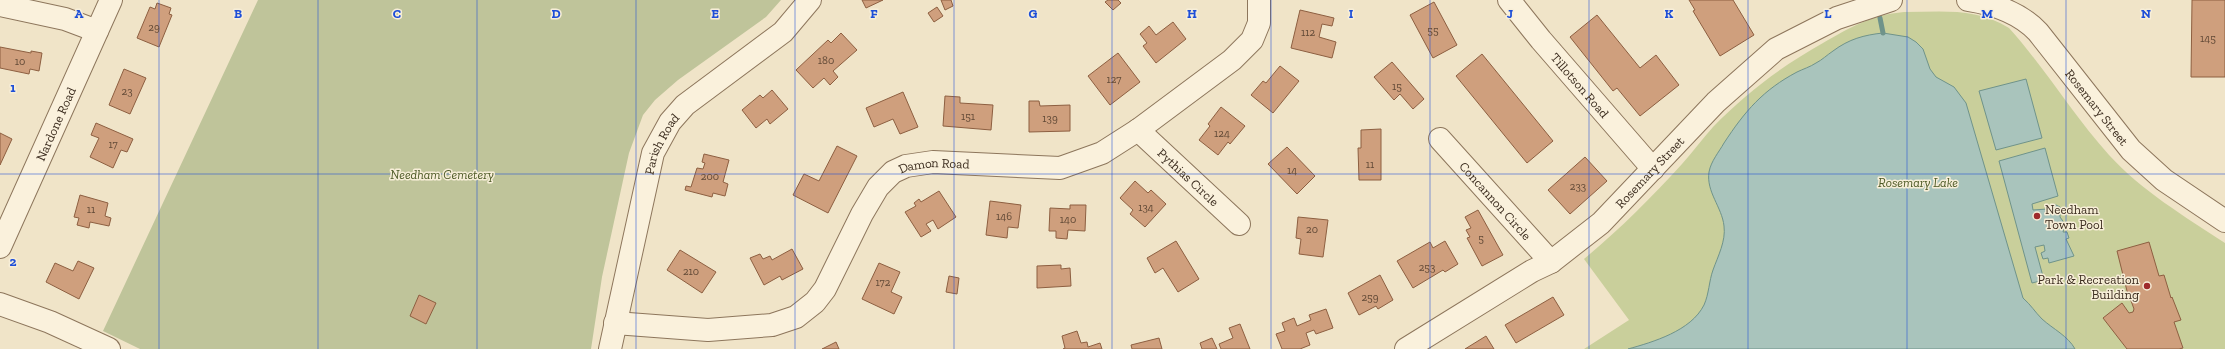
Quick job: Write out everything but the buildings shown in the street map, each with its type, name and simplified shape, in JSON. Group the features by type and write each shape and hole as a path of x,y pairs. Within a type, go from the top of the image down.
{"street":[{"name":"Nardone Road","path":"0,247 111,0"},
{"name":"Parish Road","path":"610,349 653,153 670,122 685,105 783,32 810,0"},
{"name":"Damon Road","path":"615,323 708,330 751,328 787,320 806,311 825,289 862,214 878,187 893,172 906,166 933,162 1060,168 1102,153 1138,130 1232,60 1252,40 1259,23 1259,0"},
{"name":"Tillotson Road","path":"1509,0 1540,40 1653,170"},
{"name":"Rosemary Street","path":"1406,349 1532,271 1551,262 1601,223 1716,102 1776,49 1837,18 1891,0"},
{"name":"Rosemary Street","path":"1968,0 1998,7 2019,7 2131,150 2169,183 2225,221"},
{"path":"0,5 65,19 97,31"},
{"name":"Pythias Circle","path":"1138,130 1239,224"},
{"name":"Concannon Circle","path":"1440,139 1551,262"},
{"path":"0,304 50,322 109,349"}],"green space":[{"name":"Needham Cemetery","path":"258,0 781,0 766,17 678,80 655,100 643,115 629,153 602,277 591,349 140,349 103,331"},
{"name":"Rosemary Lake","path":"1904,12 1958,12 1997,21 2009,28 2035,59 2083,124 2122,168 2149,192 2225,243 2225,349 1584,349 1629,320 1584,259 1610,237 1647,201 1682,164 1709,132 1738,103 1765,81 1793,61 1852,27 1881,16"}],"water":[{"name":"Rosemary Lake","path":"1883,33 1908,37 1916,42 1923,49 1930,69 1936,77 1954,87 1966,103 2023,298 2042,319 2064,336 2075,349 1628,349 1660,339 1681,329 1698,314 1704,305 1724,237 1723,219 1712,193 1709,172 1715,157 1747,111 1774,86 1814,64 1839,47 1863,36"},
{"path":"2026,79 2042,138 1996,150 1979,91"},
{"name":"Needham Town Pool","path":"2045,148 2058,196 2032,204 2033,210 2047,209 2054,204 2060,207 2060,217 2065,224 2063,232 2067,232 2069,238 2066,239 2074,256 2049,263 2048,258 2043,259 2041,253 2045,251 2044,245 2035,247 2044,280 2032,283 1999,161"}],"waterway":[{"path":"1880,18 1883,33"}],"place":[{"name":"Needham Town Pool","path":"2037,216"},
{"name":"Park & Recreation Building","path":"2147,286"}]}
